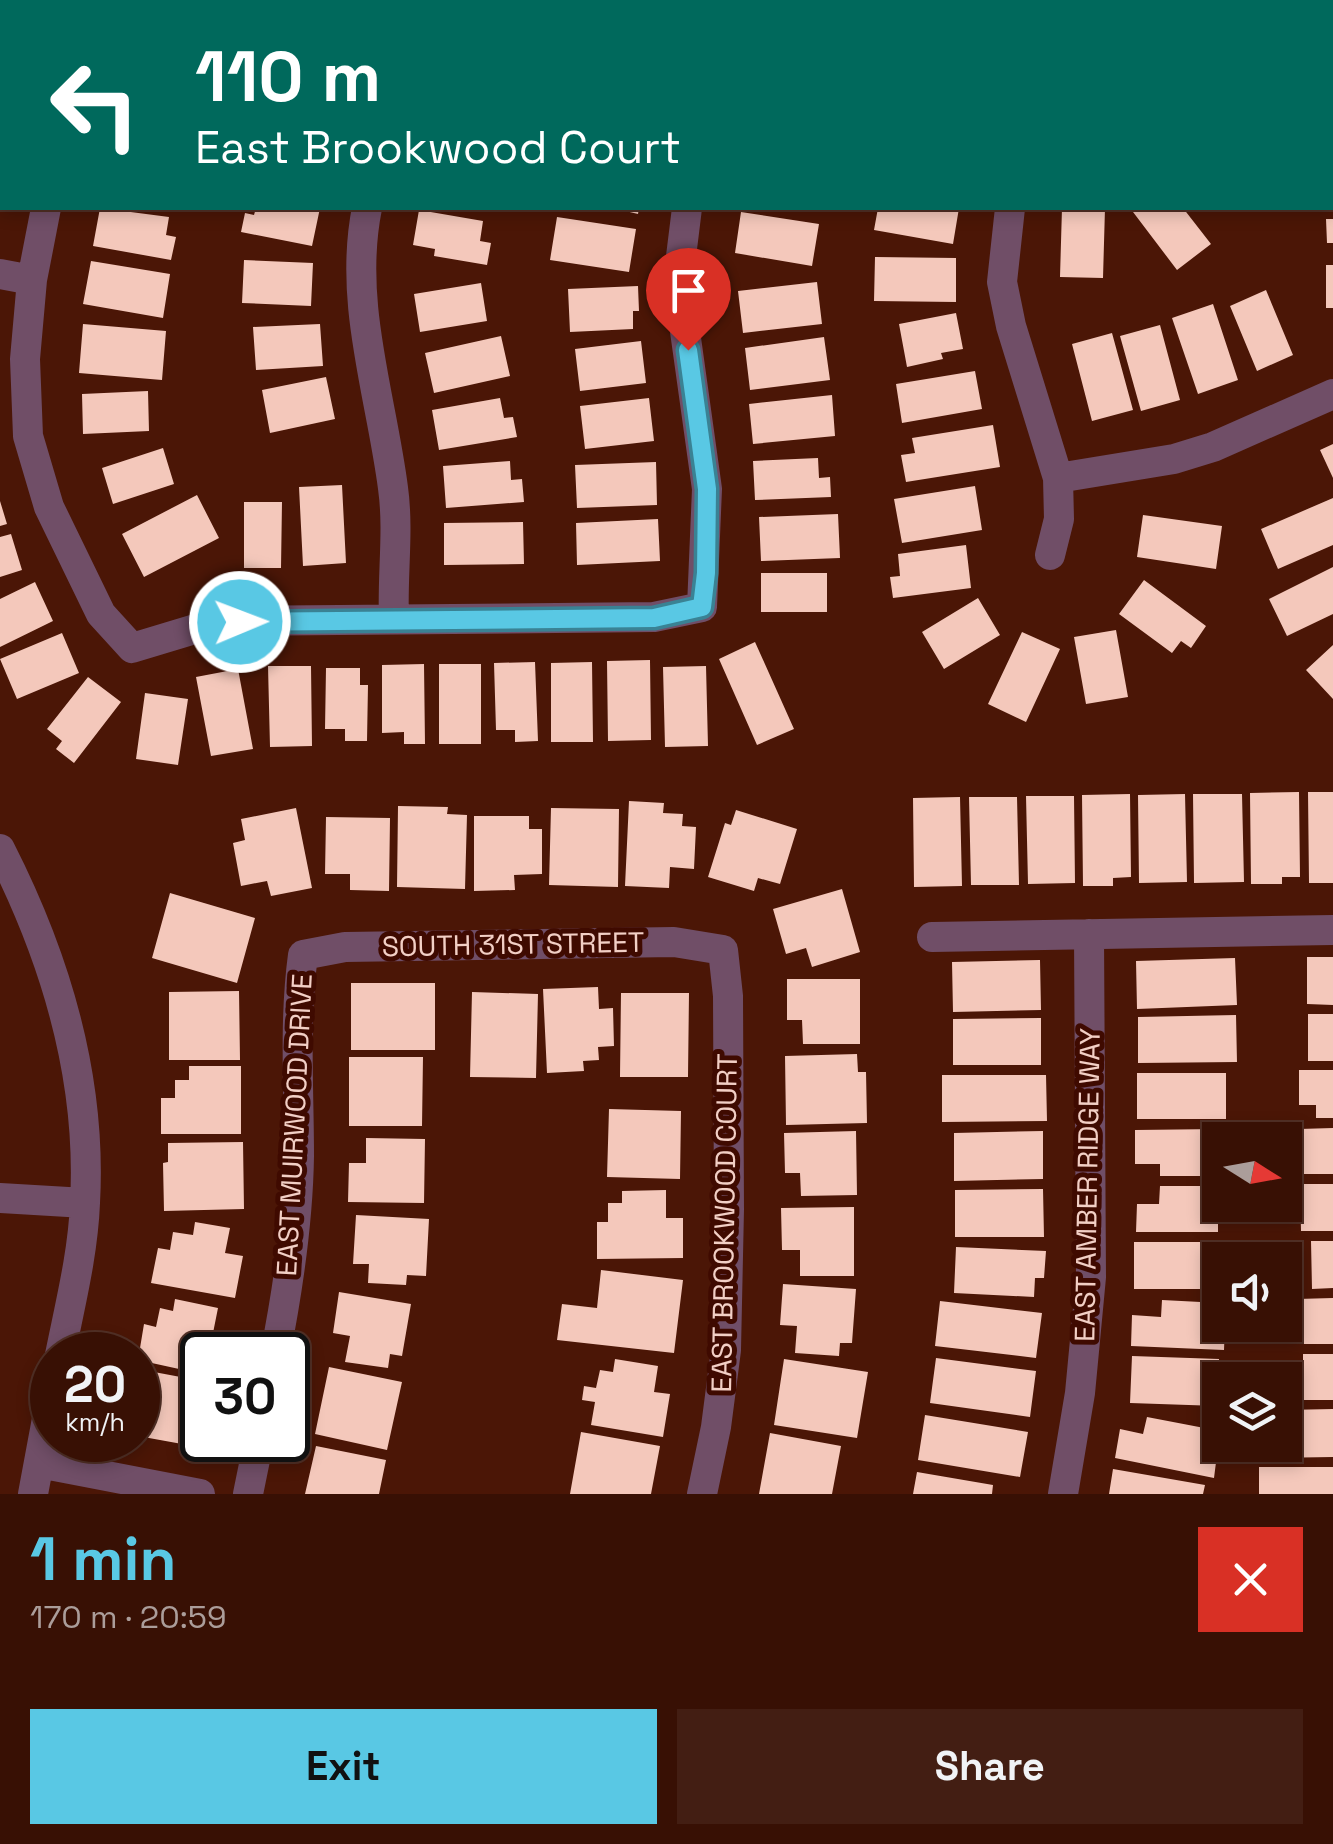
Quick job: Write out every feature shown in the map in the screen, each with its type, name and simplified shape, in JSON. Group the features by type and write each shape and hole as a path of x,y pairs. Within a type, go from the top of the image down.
{"street":[{"path":"46,210 32,280 25,359 28,436 49,507 92,596 101,614 132,648 195,629 240,622 654,618 702,607 707,489 678,281 687,210"},
{"path":"367,210 362,230 362,307 394,492 394,619"},
{"path":"1010,210 1002,282 1058,478 1059,519 1050,556"},
{"path":"0,274 32,280"},
{"path":"1058,478 1174,459 1246,433 1333,394"},
{"path":"0,849 45,947 66,1014 78,1072 86,1203 64,1332"},
{"path":"932,937 1333,930"},
{"name":"EAST AMBER RIDGE WAY","path":"1063,1494 1080,1393 1091,1277 1089,934"},
{"name":"SOUTH 31ST STREET","path":"303,955 345,947 674,942 723,950"},
{"name":"EAST BROOKWOOD COURT","path":"702,1494 726,1350 728,1054 723,950"},
{"name":"EAST MUIRWOOD DRIVE","path":"280,1332 295,1240 299,1158 296,1003 303,955"},
{"path":"0,1198 86,1203"},
{"path":"248,1494 255,1462"},
{"path":"33,1494 39,1463 200,1494"}],"building":[{"path":"100,210 169,217 166,235 176,237 171,260 93,246"},
{"path":"255,210 320,210 312,246 241,232 245,213 254,215"},
{"path":"419,210 483,221 480,241 491,243 487,265 434,256 435,249 413,245"},
{"path":"878,210 959,210 953,244 874,230"},
{"path":"1062,210 1105,210 1103,278 1060,277"},
{"path":"1132,210 1185,210 1211,244 1177,270"},
{"path":"741,212 819,224 812,266 735,253"},
{"path":"557,217 636,229 629,272 550,260"},
{"path":"1326,219 1333,219 1333,243 1327,243"},
{"path":"875,257 956,258 956,302 874,301"},
{"path":"244,260 313,263 311,306 242,303"},
{"path":"91,261 170,274 163,318 83,304"},
{"path":"1326,265 1333,265 1333,308 1326,308"},
{"path":"817,282 822,324 743,333 738,291"},
{"path":"481,283 487,321 420,332 414,294"},
{"path":"638,286 639,311 633,311 633,329 570,332 568,289"},
{"path":"1266,290 1293,355 1257,371 1230,306"},
{"path":"1213,304 1238,380 1198,394 1172,318"},
{"path":"956,313 963,349 941,353 943,359 907,367 899,324"},
{"path":"83,324 166,331 162,380 79,373"},
{"path":"320,324 323,366 256,370 253,327"},
{"path":"1160,325 1180,400 1141,411 1120,336"},
{"path":"1112,333 1133,410 1092,421 1072,344"},
{"path":"501,336 510,376 434,393 425,353"},
{"path":"824,337 830,380 750,390 745,348"},
{"path":"641,341 646,383 580,391 575,349"},
{"path":"975,371 982,409 902,423 896,384"},
{"path":"326,377 335,419 270,433 262,390"},
{"path":"148,391 149,431 83,434 82,394"},
{"path":"832,395 835,436 753,444 749,404"},
{"path":"500,398 504,418 513,417 517,437 439,450 432,410"},
{"path":"649,398 654,441 585,449 580,406"},
{"path":"993,425 1000,467 906,482 901,455 915,453 912,438"},
{"path":"1333,444 1333,478 1320,450"},
{"path":"163,448 174,484 113,504 102,468"},
{"path":"818,458 819,478 830,477 831,497 755,500 753,461"},
{"path":"510,461 511,480 522,479 524,502 446,508 443,466"},
{"path":"656,462 657,505 577,508 575,465"},
{"path":"342,485 346,563 303,566 299,487"},
{"path":"975,486 982,530 902,543 894,499"},
{"path":"197,495 219,538 144,577 122,534"},
{"path":"1333,498 1333,545 1278,569 1261,529"},
{"path":"0,501 7,524 0,526"},
{"path":"244,502 282,502 281,568 244,568"},
{"path":"838,514 840,558 761,561 759,517"},
{"path":"1143,515 1222,526 1216,569 1137,557"},
{"path":"658,519 660,561 577,565 576,523"},
{"path":"523,522 524,564 444,565 444,523"},
{"path":"11,534 22,570 0,577 0,537"},
{"path":"966,545 971,588 893,598 890,577 900,576 898,554"},
{"path":"1333,567 1333,614 1287,636 1269,599"},
{"path":"761,573 827,573 827,612 761,612"},
{"path":"1144,580 1206,626 1191,648 1181,641 1172,653 1119,614"},
{"path":"35,582 53,621 0,647 0,599"},
{"path":"978,598 1000,635 944,669 922,632"},
{"path":"1116,630 1128,697 1086,704 1074,637"},
{"path":"1022,632 1060,649 1026,722 988,704"},
{"path":"62,633 79,673 17,699 0,659"},
{"path":"755,642 794,729 757,745 719,659"},
{"path":"1333,645 1333,699 1306,670"},
{"path":"650,660 651,740 608,741 607,661"},
{"path":"535,662 538,741 515,742 515,730 496,730 494,663"},
{"path":"592,662 593,742 551,742 551,663"},
{"path":"424,664 425,744 404,744 404,732 382,733 382,665"},
{"path":"439,664 481,664 481,744 439,744"},
{"path":"268,666 311,666 312,746 270,747"},
{"path":"706,666 708,746 665,747 663,667"},
{"path":"326,668 360,668 360,685 368,685 367,741 345,741 345,729 325,729"},
{"path":"238,669 253,749 211,756 196,677"},
{"path":"88,677 121,702 74,763 56,749 62,741 47,729"},
{"path":"145,693 188,699 178,765 136,759"},
{"path":"1299,792 1300,877 1282,877 1282,884 1251,884 1250,793"},
{"path":"1308,792 1333,792 1333,883 1309,883"},
{"path":"1130,794 1131,877 1113,878 1113,886 1083,886 1082,795"},
{"path":"1185,794 1187,882 1139,883 1138,795"},
{"path":"1193,794 1242,794 1244,882 1194,883"},
{"path":"1026,796 1074,796 1075,883 1028,884"},
{"path":"960,797 962,886 914,887 913,798"},
{"path":"969,797 1017,797 1019,885 971,885"},
{"path":"629,801 664,803 663,813 683,814 682,826 696,827 694,869 670,867 669,888 625,886"},
{"path":"398,806 448,807 447,814 467,815 465,889 397,887"},
{"path":"296,808 312,888 271,896 267,881 241,886 233,843 245,840 241,819"},
{"path":"551,808 619,809 618,887 549,885"},
{"path":"736,810 797,829 780,884 758,878 754,891 708,877 725,823 731,825"},
{"path":"474,816 529,816 529,829 542,829 542,874 514,875 515,890 474,891"},
{"path":"326,817 390,818 389,891 350,890 350,874 325,874"},
{"path":"842,889 860,952 812,967 806,948 786,954 773,909"},
{"path":"170,893 255,918 237,983 152,958"},
{"path":"1307,957 1333,957 1333,1005 1307,1004"},
{"path":"1235,958 1237,1005 1137,1009 1136,961"},
{"path":"1040,960 1041,1010 953,1012 952,962"},
{"path":"787,979 860,979 860,1044 803,1044 802,1020 787,1020"},
{"path":"351,983 435,983 435,1050 351,1050"},
{"path":"598,987 599,1009 613,1008 614,1046 598,1047 599,1060 583,1061 584,1071 547,1073 543,989"},
{"path":"239,991 240,1060 169,1060 169,992"},
{"path":"472,992 538,994 536,1078 470,1077"},
{"path":"621,993 689,993 688,1077 620,1077"},
{"path":"1308,1014 1333,1014 1333,1061 1308,1061"},
{"path":"1236,1015 1237,1062 1138,1063 1138,1017"},
{"path":"1041,1018 1041,1065 953,1065 953,1019"},
{"path":"857,1054 858,1072 866,1072 867,1123 786,1125 785,1056"},
{"path":"349,1057 423,1057 422,1126 349,1126"},
{"path":"189,1066 241,1066 241,1134 161,1134 161,1098 175,1098 175,1080 189,1080"},
{"path":"1299,1070 1333,1070 1333,1118 1316,1118 1316,1105 1299,1105"},
{"path":"1137,1073 1226,1073 1226,1119 1137,1119"},
{"path":"942,1075 1046,1075 1047,1121 942,1122"},
{"path":"609,1109 681,1111 680,1179 607,1177"},
{"path":"1333,1128 1333,1174 1302,1174 1302,1129"},
{"path":"1202,1129 1202,1176 1160,1176 1160,1164 1135,1164 1135,1130"},
{"path":"856,1131 857,1195 801,1196 800,1173 785,1173 784,1133"},
{"path":"1043,1131 1043,1179 954,1181 954,1133"},
{"path":"366,1138 425,1139 424,1203 348,1202 349,1163 366,1163"},
{"path":"243,1142 244,1209 164,1211 163,1163 168,1162 168,1143"},
{"path":"1302,1184 1333,1184 1333,1231 1301,1231"},
{"path":"1160,1186 1202,1186 1202,1222 1218,1222 1218,1232 1136,1232 1137,1204 1159,1204"},
{"path":"1043,1189 1044,1237 955,1237 955,1190"},
{"path":"666,1190 666,1218 683,1218 683,1258 597,1259 597,1222 608,1222 608,1203 622,1203 622,1191"},
{"path":"854,1207 854,1276 800,1276 800,1250 782,1250 781,1208"},
{"path":"356,1215 429,1219 426,1276 407,1275 406,1285 368,1283 369,1264 353,1264"},
{"path":"195,1222 230,1228 225,1253 243,1256 235,1298 151,1283 158,1248 170,1250 173,1232 193,1235"},
{"path":"1311,1241 1333,1241 1333,1288 1312,1289"},
{"path":"1134,1242 1202,1242 1202,1289 1134,1289"},
{"path":"956,1247 1046,1251 1044,1278 1035,1278 1034,1297 954,1293"},
{"path":"601,1270 683,1280 674,1353 557,1340 562,1304 597,1308"},
{"path":"783,1284 856,1289 852,1343 840,1343 839,1356 795,1353 797,1326 780,1325"},
{"path":"339,1292 411,1304 402,1356 390,1354 388,1368 345,1362 350,1336 333,1333"},
{"path":"1333,1298 1333,1344 1298,1344 1302,1342 1302,1299"},
{"path":"175,1299 218,1308 213,1332 180,1332 180,1369 160,1365 160,1332 143,1332 144,1324 156,1327 160,1308 173,1311"},
{"path":"1162,1300 1202,1302 1202,1342 1224,1342 1224,1350 1131,1346 1132,1315 1161,1317"},
{"path":"940,1301 1042,1313 1036,1358 935,1346"},
{"path":"1303,1354 1333,1354 1333,1400 1303,1400"},
{"path":"1132,1356 1219,1359 1202,1362 1202,1405 1130,1403"},
{"path":"936,1358 1036,1371 1030,1417 930,1403"},
{"path":"615,1359 658,1366 654,1392 670,1394 663,1437 591,1425 595,1402 582,1400 584,1386 596,1388 600,1370 613,1372"},
{"path":"784,1359 868,1372 857,1438 774,1425"},
{"path":"329,1367 402,1382 387,1450 315,1434"},
{"path":"160,1373 180,1377 180,1444 160,1440"},
{"path":"1333,1409 1333,1457 1302,1457 1302,1410"},
{"path":"925,1415 1028,1432 1020,1477 918,1460"},
{"path":"1147,1417 1202,1428 1202,1462 1216,1462 1214,1478 1115,1458 1120,1429 1143,1434"},
{"path":"581,1432 660,1446 651,1494 570,1494"},
{"path":"770,1433 841,1446 832,1494 759,1494"},
{"path":"316,1446 386,1460 379,1494 305,1494"},
{"path":"1259,1467 1333,1467 1333,1494 1259,1494"},
{"path":"1113,1469 1205,1485 1203,1494 1109,1494"},
{"path":"917,1472 993,1485 992,1494 913,1494"}],"route":[{"path":"240,622 654,618 702,607 707,489 688,350"}]}
